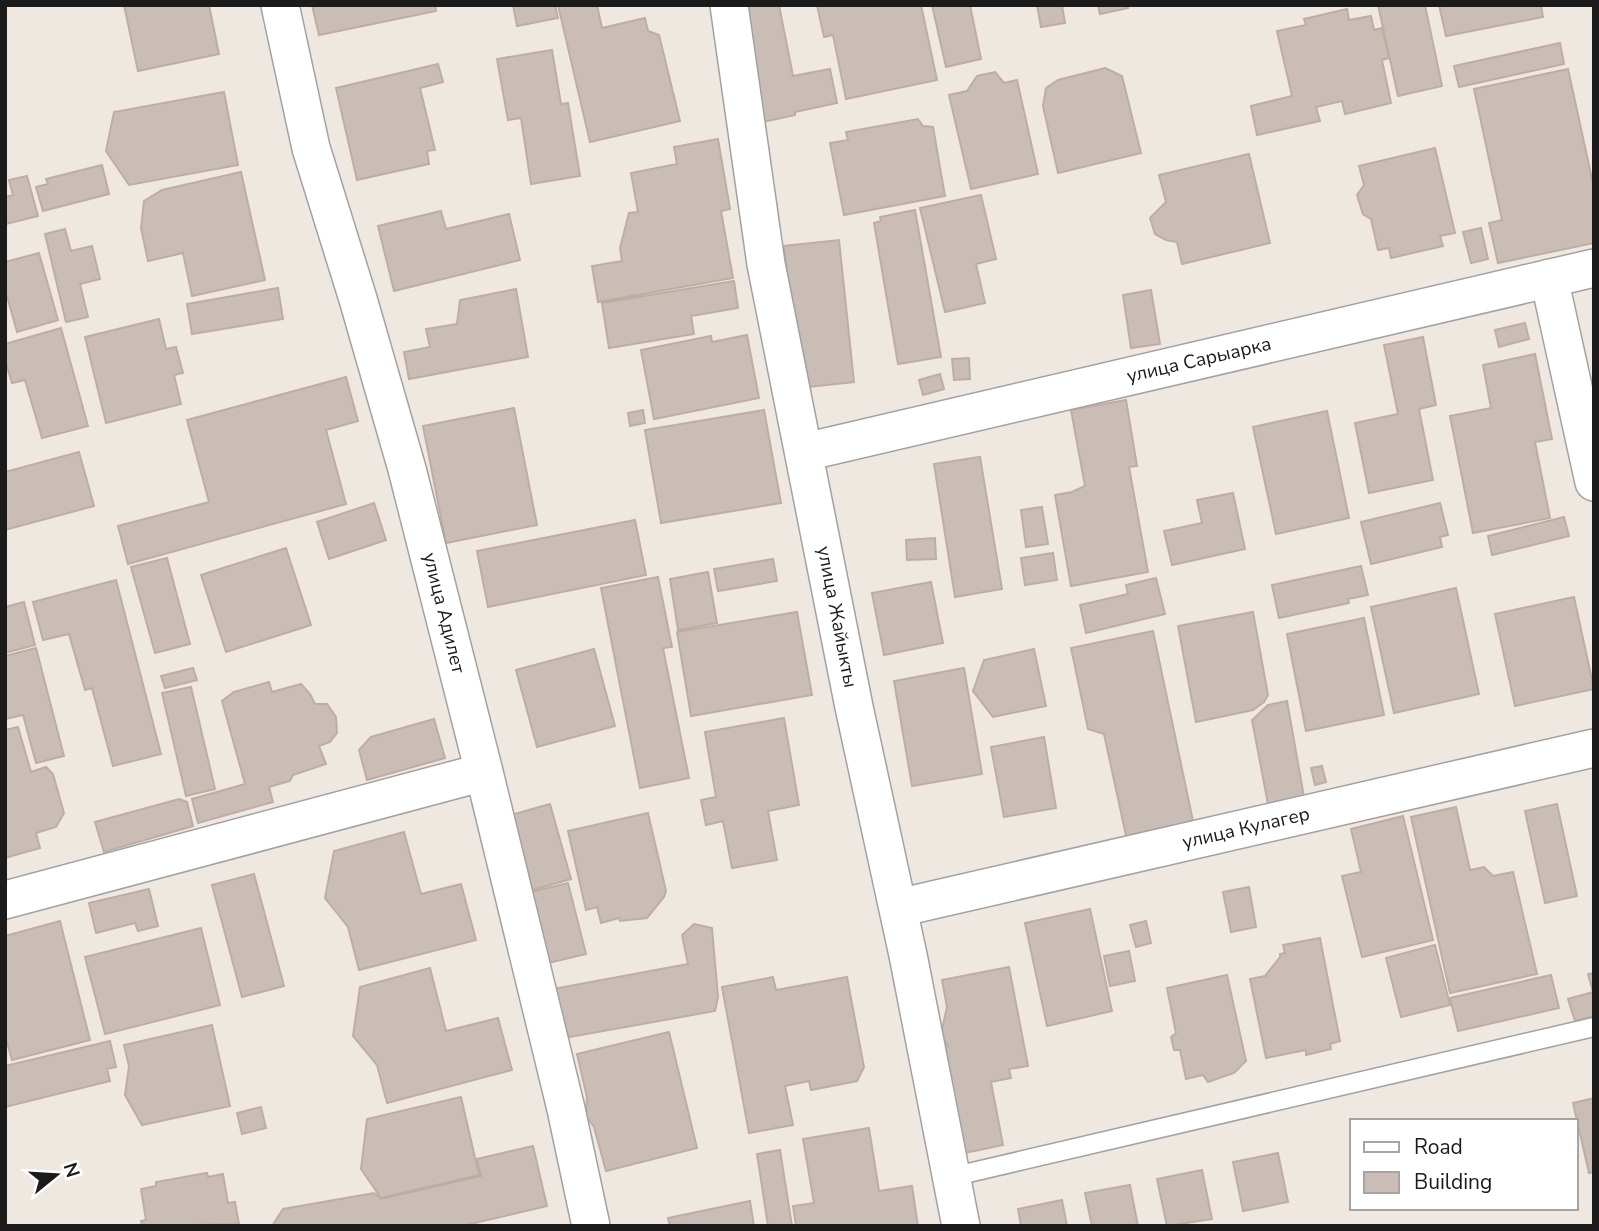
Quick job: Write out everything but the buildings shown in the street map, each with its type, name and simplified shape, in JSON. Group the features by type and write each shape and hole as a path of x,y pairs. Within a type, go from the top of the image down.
{"street":[{"name":"улица Адилет","path":"280,5 311,148 407,469 566,1109 591,1226"},
{"name":"улица Жайыкты","path":"729,5 766,264 961,1226"},
{"name":"улица Сарыарка","path":"805,452 1594,268"},
{"path":"1549,278 1594,482"},
{"name":"улица Кулагер","path":"898,908 1594,748"},
{"path":"5,900 484,772"}],"lane":[{"path":"951,1177 1594,1027"}]}
